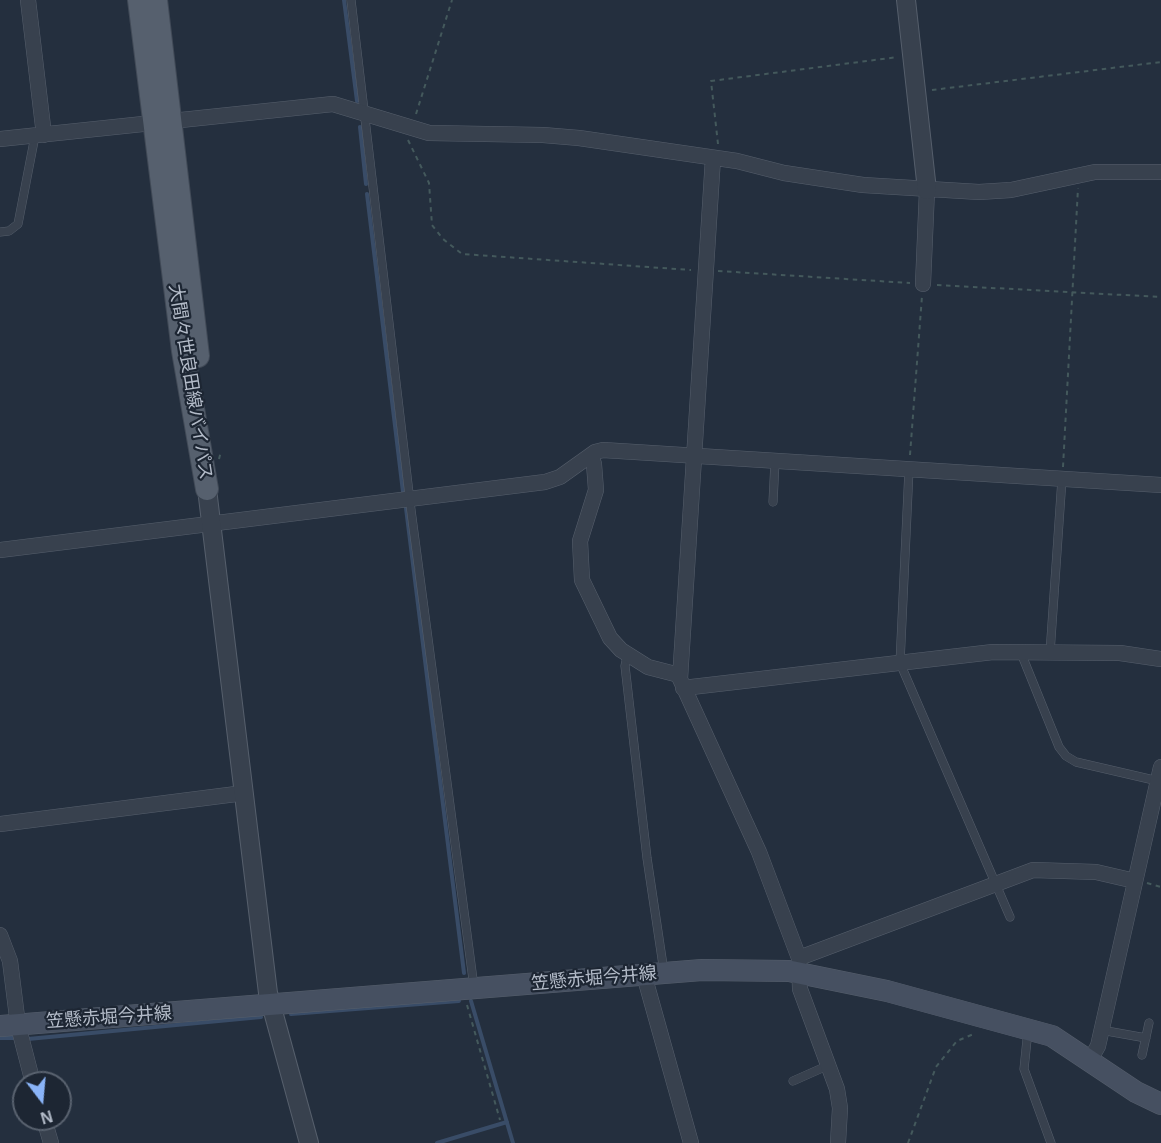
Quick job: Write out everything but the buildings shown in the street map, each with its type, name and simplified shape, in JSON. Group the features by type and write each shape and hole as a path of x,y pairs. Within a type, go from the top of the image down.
{"main road":[{"name":"大間々世良田線バイパス","path":"139,0 162,123"},
{"name":"大間々世良田線バイパス","path":"156,0 162,123 183,351 207,489"},
{"name":"笠懸赤堀今井線","path":"9,1026 654,974 799,965 1058,1039 1136,1092 1161,1104"}],"street":[{"path":"28,0 39,135"},
{"path":"906,0 927,190 923,284"},
{"path":"0,139 333,104 410,129 443,134 543,135 715,158 812,178 927,190 979,192 1011,190 1078,175 1109,171 1161,172"},
{"path":"715,158 704,270 681,682 759,852 799,965 800,989 830,1065 839,1097 838,1143"},
{"path":"0,550 550,481 603,450 1161,485"},
{"path":"591,455 596,490 580,541 580,576 610,638 627,656 681,682 900,663 993,652 1120,653 1161,659"},
{"path":"207,489 270,1006 309,1143"},
{"path":"1090,1060 1098,1046 1160,774"},
{"path":"0,824 244,793"},
{"path":"799,965 1038,869 1102,873 1135,881"},
{"path":"0,935 10,961 9,1026 28,1071"},
{"path":"654,974 691,1143"}],"lane":[{"path":"351,0 469,990"},
{"path":"0,232 9,231 18,224 39,135"},
{"path":"773,502 775,462"},
{"path":"909,470 900,663 994,885 1010,917"},
{"path":"1050,653 1062,479"},
{"path":"1020,654 1059,747 1066,756 1076,762 1160,774"},
{"path":"627,656 625,666 645,836 654,974"},
{"path":"1142,1055 1149,1023"},
{"path":"1028,1029 1024,1070 1051,1143"},
{"path":"1101,1030 1146,1038"},
{"path":"793,1081 830,1065"}],"path":[{"path":"452,0 410,129 409,145 429,183 432,225 443,240 462,254 1161,297"},
{"path":"715,158 711,81 913,55"},
{"path":"917,91 1161,62"},
{"path":"1062,479 1074,292 1078,175"},
{"path":"909,470 923,284"},
{"path":"469,990 500,1120"},
{"path":"908,1143 936,1067 957,1041 979,1032"}],"waterway":[{"path":"344,0 357,101"},
{"path":"360,127 366,184"},
{"path":"367,194 403,492"},
{"path":"406,508 464,973"},
{"path":"291,1014 459,1001"},
{"path":"471,1001 513,1143"},
{"path":"28,1039 261,1017"},
{"path":"0,1038 13,1038"},
{"path":"437,1143 507,1122"}]}
